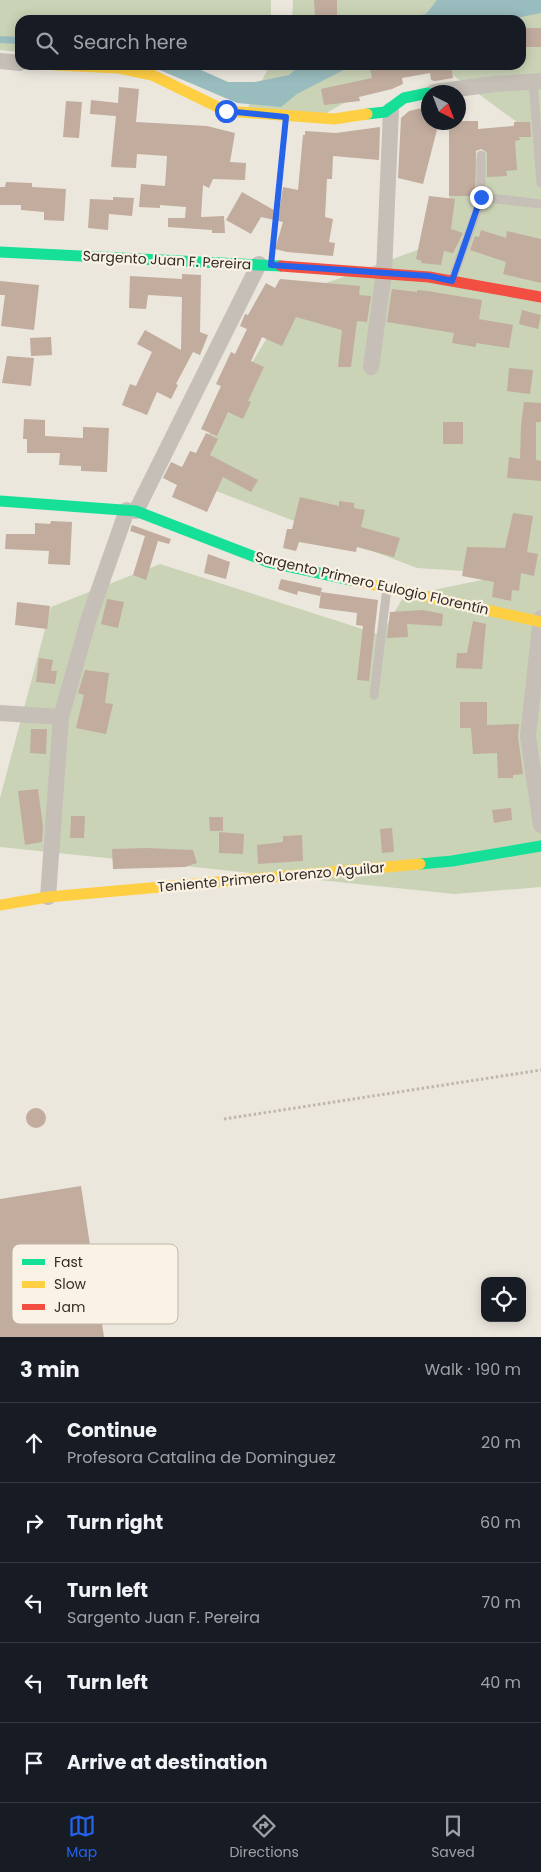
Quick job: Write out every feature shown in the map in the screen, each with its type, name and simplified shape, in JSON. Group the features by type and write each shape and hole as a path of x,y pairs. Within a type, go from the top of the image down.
{"street":[{"path":"0,62 15,63"},
{"path":"128,70 152,75 226,111 286,117 334,119 391,110"},
{"path":"466,89 537,81"},
{"path":"371,367 384,274 391,110 397,102 421,95"},
{"name":"Sargento Juan F. Pereira","path":"0,252 265,265 384,274 452,281 541,297"},
{"path":"48,897 61,717 89,618 131,511 265,265"},
{"name":"Sargento Primero Eulogio Florentín","path":"0,502 131,511 268,562 541,622"},
{"path":"541,618 528,736 541,825"},
{"path":"0,713 61,717"},
{"name":"Teniente Primero Lorenzo Aguilar","path":"0,905 48,897 452,861 541,846"}],"lane":[{"path":"537,81 541,183"},
{"path":"452,281 481,197 481,156"},
{"path":"481,197 541,204"},
{"path":"374,696 387,588"}],"path":[{"path":"265,265 286,117"},
{"path":"224,1119 541,1070"}],"green space":[{"path":"0,0 271,0 271,15 15,15 15,52 0,50"},
{"path":"293,0 541,0 541,887 454,894 0,847 0,798 51,607 160,564 381,635 404,596 511,574 417,568 182,478 293,295 434,244 456,177 517,122 446,70 526,70 526,15 292,15"},
{"path":"267,70 402,70 323,115 246,111"}],"water":[{"path":"437,0 541,0 541,13 526,16 420,15 426,14"},
{"path":"0,36 15,37 15,44 0,43"},
{"path":"160,70 201,70 228,82 255,82 289,75 294,70 343,70 297,94 281,107 237,103"}],"building":[{"path":"314,0 337,0 337,15 315,15"},
{"path":"526,28 541,28 541,47 526,47"},
{"path":"370,70 452,70 453,78 435,81 431,80 430,73 402,78 403,84 392,89 359,97 360,101 324,105 321,89 372,78"},
{"path":"119,87 139,89 136,122 207,126 235,133 230,162 246,163 245,180 213,179 209,188 203,185 201,217 224,216 225,233 212,233 212,230 168,227 168,218 185,218 186,207 160,205 160,208 139,207 141,184 165,186 167,156 137,154 136,168 111,167 116,116 90,114 91,100 118,103"},
{"path":"66,101 82,102 79,138 63,137"},
{"path":"421,108 421,130 437,130 423,184 398,178 401,118 409,111"},
{"path":"466,121 478,121 478,129 514,126 514,122 530,122 531,137 519,137 520,140 515,141 517,170 506,171 507,176 487,177 487,152 481,149 476,151 475,196 449,196 449,130 466,130"},
{"path":"380,127 379,160 333,156 332,179 327,179 325,217 333,219 329,242 335,243 333,256 287,252 275,249 283,222 261,217 251,234 226,220 242,192 279,213 283,187 298,190 303,135 305,135 305,131 336,133"},
{"path":"6,182 32,183 32,187 66,189 64,221 44,220 44,212 21,210 21,205 0,205 0,187 5,187"},
{"path":"429,196 455,199 451,229 463,233 453,253 444,251 441,265 421,263 422,261 416,259"},
{"path":"113,197 134,198 132,216 109,214 108,230 88,228 90,199 113,200"},
{"path":"481,230 506,238 507,231 541,239 541,283 503,274 506,262 470,250 475,236 479,237"},
{"path":"182,274 201,275 200,332 208,335 200,355 193,352 176,384 178,385 171,399 157,392 147,415 122,405 130,384 136,386 152,352 137,344 145,330 181,350 182,297 148,295 146,309 129,308 130,276 182,279"},
{"path":"280,279 360,286 359,295 371,296 367,322 357,321 351,367 338,367 342,330 296,317 282,346 262,337 251,361 264,367 248,401 251,402 243,419 228,412 217,436 201,429 221,386 216,384 231,352 235,354 247,329 240,326 245,314 248,315 266,283 275,288"},
{"path":"0,281 39,285 34,330 1,326 5,295 0,295"},
{"path":"392,289 417,292 417,290 427,291 482,300 479,319 513,325 509,348 476,343 476,347 452,343 454,333 387,322"},
{"path":"522,310 541,315 538,329 519,324"},
{"path":"51,337 52,355 31,356 30,338"},
{"path":"7,356 34,358 31,386 2,383"},
{"path":"509,368 533,370 530,394 507,391"},
{"path":"524,402 541,403 541,422 536,422 536,460 541,461 541,481 507,478 509,457 520,459"},
{"path":"24,419 45,420 45,436 83,438 83,427 109,428 107,472 81,471 81,466 59,465 60,453 27,453 27,439 23,439"},
{"path":"443,422 463,422 463,444 443,444"},
{"path":"206,433 218,439 210,455 258,480 251,492 223,477 207,512 172,497 177,485 163,478 171,462 182,467 190,451 196,453"},
{"path":"300,497 339,506 339,501 354,503 354,508 365,510 361,527 400,538 394,557 357,547 356,552 299,542 296,551 283,548 287,529 292,529"},
{"path":"513,513 533,516 527,552 538,554 534,576 521,573 519,591 512,590 511,601 492,597 494,582 462,576 467,547 505,548"},
{"path":"51,521 72,522 70,565 48,564 49,551 5,549 6,534 35,534 35,523 50,524"},
{"path":"132,525 171,539 169,544 158,541 146,580 133,575 145,536 130,531"},
{"path":"208,554 230,562 226,579 204,573"},
{"path":"281,579 322,588 320,596 298,591 297,595 278,589"},
{"path":"321,592 378,600 369,681 357,680 363,626 356,625 357,613 319,608"},
{"path":"107,599 124,602 118,628 101,624"},
{"path":"17,602 50,606 47,629 15,625"},
{"path":"423,610 443,614 442,626 407,624 408,637 387,638 390,612"},
{"path":"473,621 486,624 482,669 456,668 457,653 467,653"},
{"path":"39,658 53,660 51,671 57,671 55,684 36,682"},
{"path":"85,670 109,673 105,703 113,704 106,734 76,728 84,695 78,693"},
{"path":"460,702 487,702 487,725 519,724 518,737 523,774 513,775 513,778 498,778 497,753 473,754 471,728 460,728"},
{"path":"31,729 47,729 46,754 30,753"},
{"path":"38,789 43,827 42,842 25,845 18,791"},
{"path":"511,808 512,820 494,823 492,810"},
{"path":"71,816 85,816 84,838 70,838"},
{"path":"209,817 223,817 223,831 210,831"},
{"path":"392,828 394,852 382,853 380,829"},
{"path":"219,832 244,834 243,854 219,853"},
{"path":"302,835 303,861 258,864 257,845 283,842 283,836"},
{"path":"112,849 193,850 197,863 185,867 113,869"},
{"path":"36,1108 43,1111 46,1118 43,1125 36,1128 29,1125 26,1118 29,1111"},
{"path":"81,1186 90,1244 12,1244 12,1324 102,1324 104,1337 0,1337 0,1199"}],"traffic: fast":[{"path":"367,114 385,112 404,98 421,94"},
{"path":"0,252 281,266"},
{"path":"0,501 136,511 268,562 351,580"},
{"path":"420,864 452,861 541,846"}],"traffic: slow":[{"path":"128,70 152,75 226,111 334,119 367,114"},
{"path":"351,580 541,622"},
{"path":"0,905 48,897 420,864"}],"traffic: jam":[{"path":"281,266 429,277 541,297"}],"route":[{"path":"226,111 286,117 271,265 429,276 452,281 481,197"}]}
